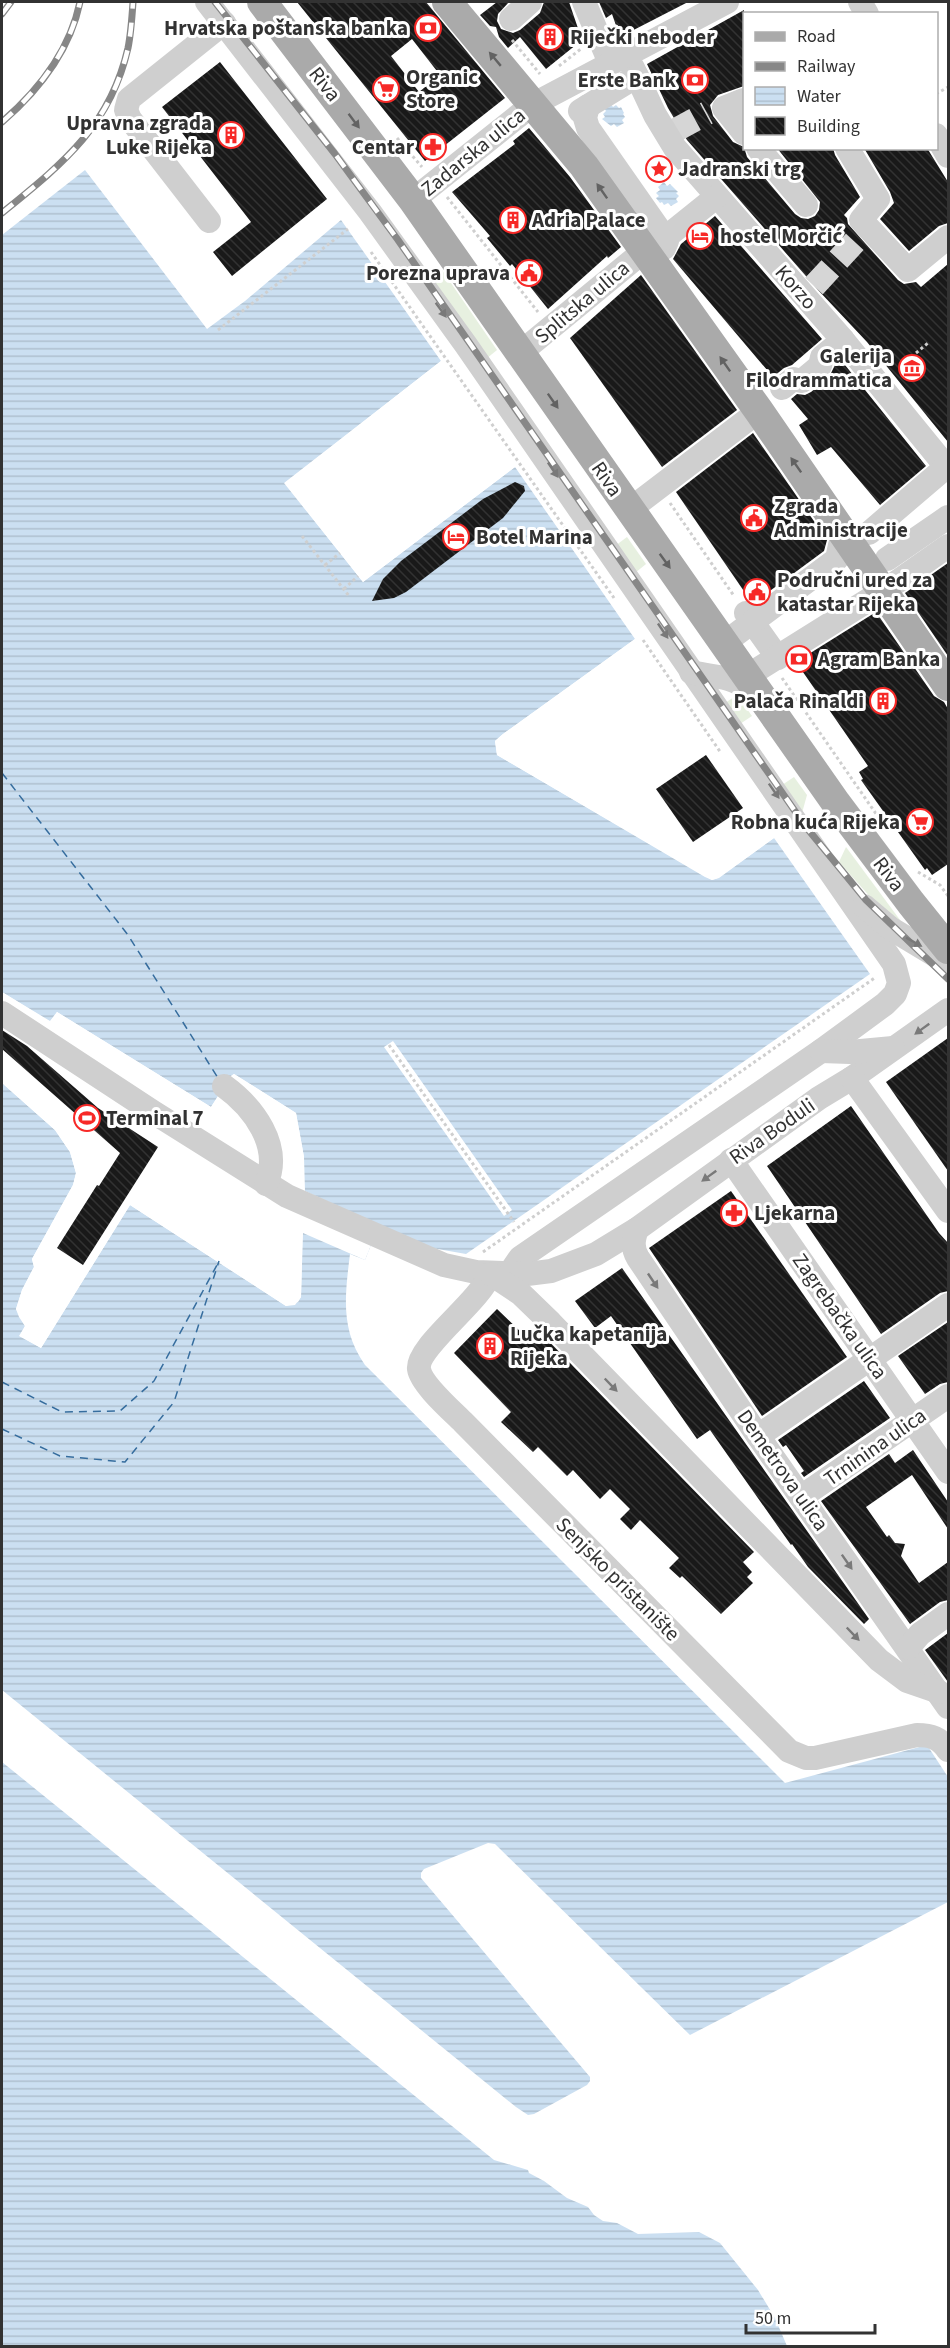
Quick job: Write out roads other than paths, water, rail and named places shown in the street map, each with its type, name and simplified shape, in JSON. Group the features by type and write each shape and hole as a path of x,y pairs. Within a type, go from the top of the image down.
{"main road":[{"path":"447,2 584,166 658,246 759,411 948,686"},
{"name":"Riva","path":"264,5 413,200 629,510 766,674 856,831 948,948"}],"street":[{"path":"207,2 370,212 527,432 894,964 899,983 895,994 885,1005 525,1254 493,1269 537,1309 879,1660 906,1681 944,1700"},
{"path":"511,19 530,2"},
{"path":"584,2 609,63"},
{"path":"532,105 727,2"},
{"path":"209,221 130,119 126,110 129,99 224,23"},
{"path":"584,166 573,118 574,108 586,83 609,63"},
{"path":"636,70 655,115 675,148 720,202 658,246 588,128 585,118 584,108 636,70"},
{"name":"Zadarska ulica","path":"413,200 532,105"},
{"path":"725,107 743,131"},
{"path":"938,138 948,156"},
{"path":"760,150 806,205"},
{"path":"848,150 878,199 861,220 865,230 908,270 948,237"},
{"name":"Korzo","path":"720,202 809,291 832,349 947,468"},
{"name":"Splitska ulica","path":"520,353 658,246"},
{"path":"788,384 802,381 820,366 832,349"},
{"path":"629,510 759,411"},
{"path":"766,674 744,623 837,559 858,533 947,468"},
{"path":"886,559 948,517"},
{"path":"858,533 886,559 891,588"},
{"path":"697,680 766,674 948,546"},
{"path":"836,880 890,928 948,963"},
{"name":"Riva Boduli","path":"2,1012 153,1113 266,1184 302,1203 459,1270 551,1271 596,1254 637,1228 819,1098 852,1078 948,1010"},
{"path":"820,1052 895,1048"},
{"path":"852,1078 948,1211"},
{"path":"224,1086 249,1107 261,1125 268,1144 271,1165 266,1184"},
{"name":"Zagrebačka ulica","path":"731,1160 948,1472"},
{"path":"637,1228 633,1243 638,1258"},
{"name":"Riva Boduli","path":"596,1254 626,1254 638,1258"},
{"name":"Demetrova ulica","path":"638,1258 758,1436 944,1700"},
{"name":"Senjsko pristanište","path":"493,1269 482,1291 426,1349 420,1361 419,1370 426,1382 463,1422 789,1751 806,1758 815,1758 917,1735 932,1736 945,1744 948,1750"},
{"path":"537,1309 537,1291 551,1271"},
{"path":"758,1436 948,1305"},
{"name":"Trninina ulica","path":"801,1497 948,1396"},
{"path":"908,1648 920,1634 948,1614"}],"water":[{"path":"610,103 613,107 616,105 621,107 624,113 625,117 622,120 624,123 617,127 614,124 611,126 602,119 605,117 604,108"},
{"path":"85,170 207,329 245,301 341,220 441,361 285,483 363,582 515,467 635,639 503,734 495,741 497,755 712,880 719,878 774,838 870,974 466,1254 432,1248 379,1225 365,1260 350,1254 346,1312 351,1339 365,1365 785,1783 927,1745 948,1777 948,1902 690,2035 495,1844 488,1843 424,1869 421,1878 590,2077 587,2085 534,2114 528,2115 516,2107 2,1690 2,1083 55,1130 70,1152 76,1173 73,1185 32,1259 34,1267 22,1290 16,1309 25,1326 20,1336 41,1348 130,1205 286,1306 298,1302 301,1297 304,1157 296,1113 234,1074 211,1107 57,1012 50,1022 2,992 2,235"},
{"path":"664,182 667,186 670,184 678,192 676,193 679,196 676,199 678,202 671,206 668,203 664,205 660,203 656,198 659,196 656,193 660,190 658,187"},
{"path":"2,1762 494,2160 528,2170 529,2173 567,2198 588,2207 603,2221 617,2223 638,2234 699,2232 720,2243 758,2290 775,2318 787,2346 2,2346"}],"tunnel":[{"path":"674,131 707,113"},
{"path":"814,286 863,233"}],"railway":[{"path":"2,14 11,2"},
{"path":"2,122 28,97 51,68 69,37 80,2"},
{"path":"2,213 63,160 96,122 120,76 128,48 133,2"},
{"path":"215,2 335,154 398,240 806,827 866,900 948,979"}],"place":[{"name":"Hrvatska poštanska banka","path":"428,28"},
{"name":"Riječki neboder","path":"550,37"},
{"name":"Erste Bank","path":"695,80"},
{"name":"Organic Store","path":"386,89"},
{"name":"Upravna zgrada Luke Rijeka","path":"231,135"},
{"name":"Centar","path":"433,147"},
{"name":"Jadranski trg","path":"659,169"},
{"name":"Adria Palace","path":"513,220"},
{"name":"hostel Morčić","path":"700,236"},
{"name":"Porezna uprava","path":"529,273"},
{"name":"Galerija Filodrammatica","path":"912,368"},
{"name":"Zgrada Administracije","path":"754,518"},
{"name":"Botel Marina","path":"456,537"},
{"name":"Područni ured za katastar Rijeka","path":"757,592"},
{"name":"Agram Banka","path":"799,659"},
{"name":"Palača Rinaldi","path":"883,701"},
{"name":"Robna kuća Rijeka","path":"920,822"},
{"name":"Terminal 7","path":"87,1118"},
{"name":"Ljekarna","path":"734,1213"},
{"name":"Lučka kapetanija Rijeka","path":"490,1346"}]}
